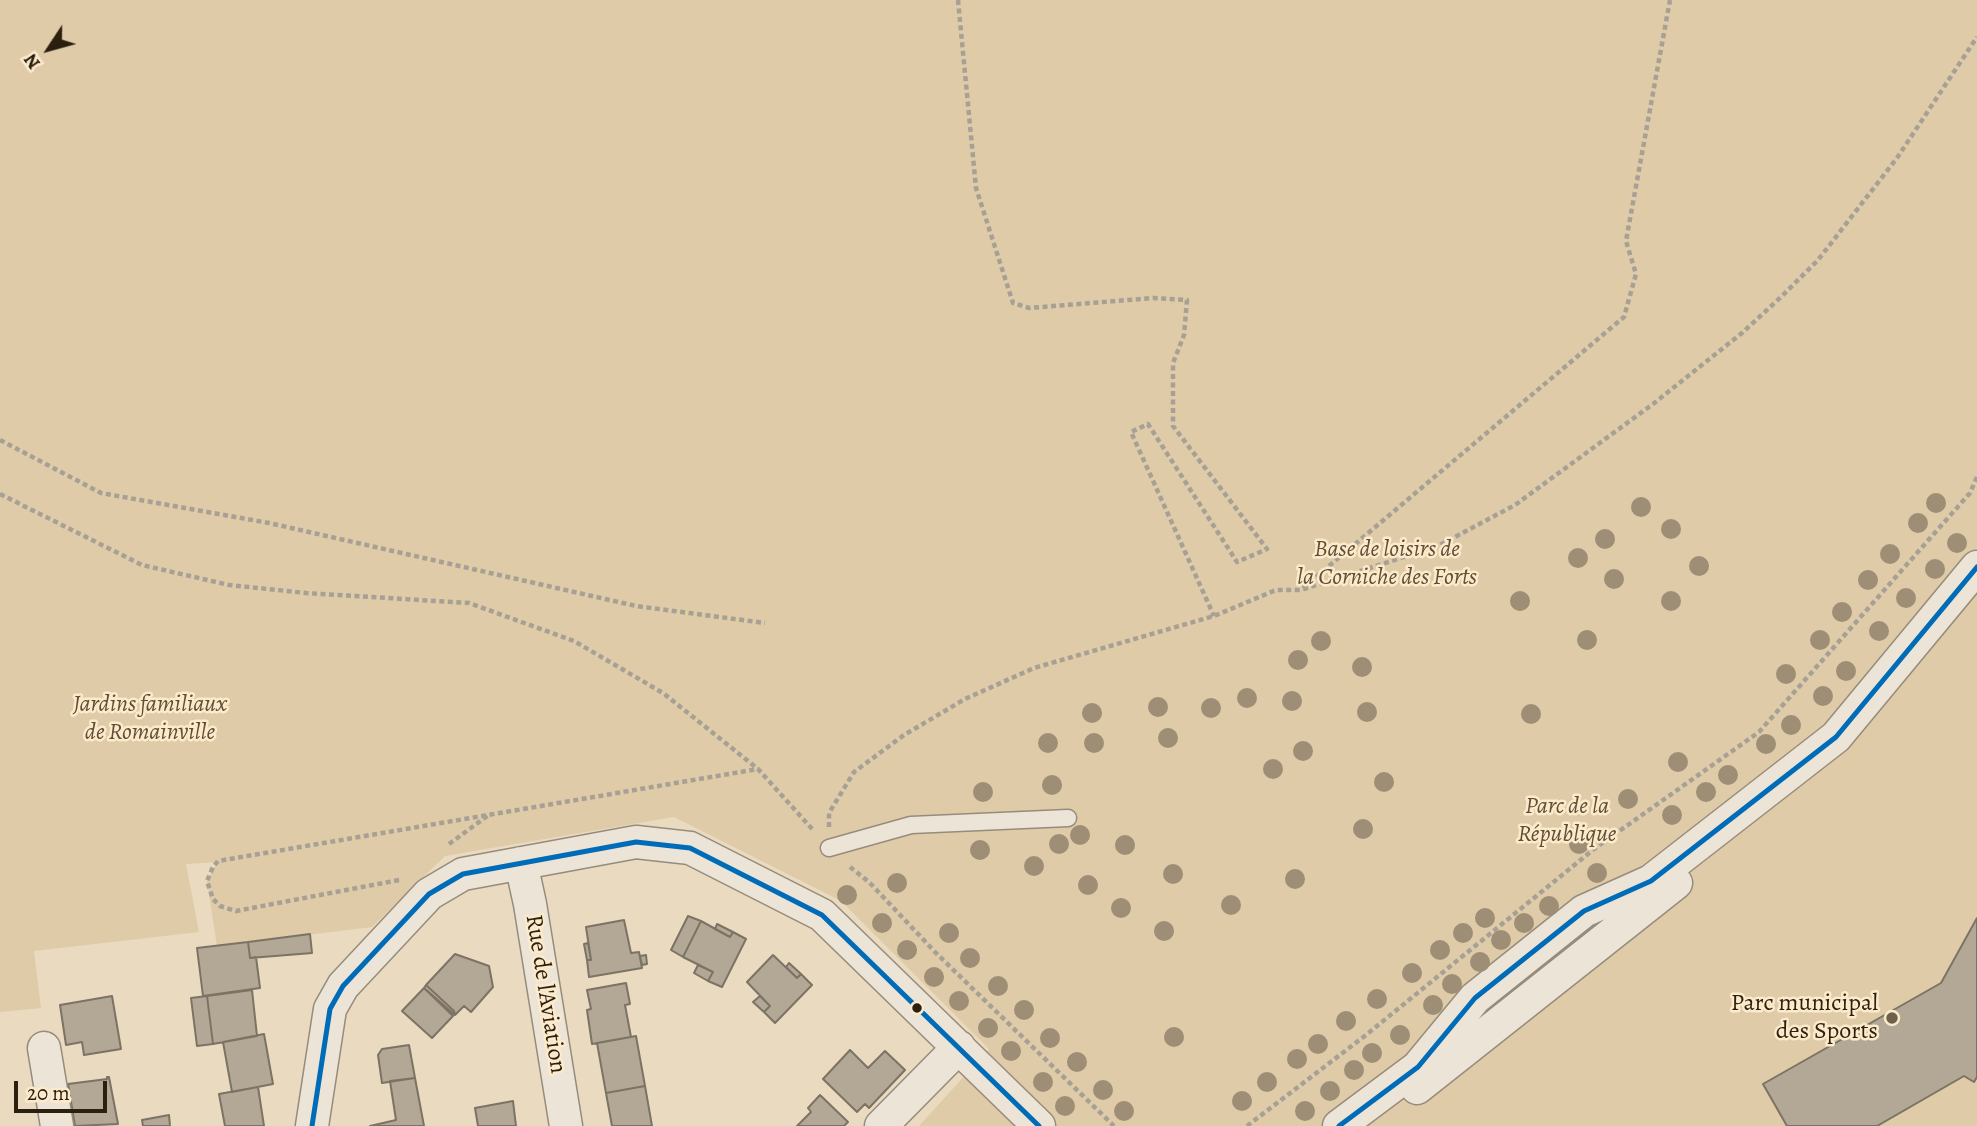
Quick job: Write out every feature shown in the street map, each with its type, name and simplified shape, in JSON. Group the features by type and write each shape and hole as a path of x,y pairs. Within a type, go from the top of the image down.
{"street":[{"path":"1339,1126 1418,1067 1475,998 1584,911 1651,881 1836,737 1977,568"},
{"path":"1370,1126 1848,746 1977,596"},
{"path":"330,1126 345,1020 356,998 449,902 470,891 523,872 636,842 690,848 822,915 952,1054 1011,1126"},
{"path":"312,1126 330,1009 343,986 429,894 463,874 523,872"},
{"name":"Rue de l'Aviation","path":"523,872 533,917 566,1126"},
{"path":"44,1048 57,1126"},
{"path":"881,1126 952,1054"},
{"path":"952,1054 1039,1126"}],"lane":[{"path":"829,848 911,825 1068,818"}],"path":[{"path":"958,0 976,188 1013,303 1029,307 1153,298 1187,300 1184,335 1173,363 1174,426 1268,549 1237,562 1148,424 1130,432 1214,616"},
{"path":"1301,590 1624,317 1636,274 1626,241 1670,0"},
{"path":"829,848 829,813 854,772 904,735 965,699 1034,668 1214,616 1276,590 1301,590 1438,546 1515,505 1653,404 1742,333 1818,260 1897,158 1977,37"},
{"path":"0,440 101,493 269,523 636,606 765,623"},
{"path":"1247,1126 1366,1035 1594,849 1759,732 1970,493 1977,477"},
{"path":"0,494 142,565 229,584 306,593 469,603 574,641 663,693 758,769 829,848 869,882 936,953 1114,1126"},
{"path":"400,880 236,911 220,906 212,899 207,881 218,861 758,769"},
{"path":"445,847 490,814"}],"green space":[{"name":"Base de loisirs de la Corniche des Forts","path":"0,0 1977,0 1977,1126 919,1126 989,1049 841,901 674,817 445,856 372,927 217,946 207,881 217,862 186,864 199,932 34,951 41,1008 0,1012"}],"building":[{"path":"688,916 701,921 683,957 671,950"},
{"path":"1977,918 1977,1077 1974,1082 1964,1076 1877,1126 1787,1126 1763,1084 1941,983"},
{"path":"624,920 631,953 639,952 642,968 589,977 587,960 591,960 586,927"},
{"path":"701,921 730,937 733,932 746,939 722,987 708,981 713,972 683,957"},
{"path":"717,924 733,932 730,937 715,929"},
{"path":"310,934 312,953 250,958 248,942"},
{"path":"248,942 250,958 256,957 260,988 203,996 197,948"},
{"path":"588,943 591,960 587,960 584,944"},
{"path":"455,954 489,966 493,987 471,1012 464,1006 455,1015 426,985"},
{"path":"646,955 647,964 642,965 640,956"},
{"path":"773,955 797,978 801,974 812,985 775,1023 764,1012 770,1006 747,982"},
{"path":"789,963 801,974 797,978 786,967"},
{"path":"698,965 713,972 708,981 694,973"},
{"path":"626,983 630,1004 625,1005 631,1037 592,1044 587,1010 591,1009 587,990"},
{"path":"426,985 454,1011 455,1015 424,988"},
{"path":"424,988 453,1016 432,1038 402,1011"},
{"path":"252,990 257,1036 213,1044 207,996"},
{"path":"112,996 121,1049 84,1055 82,1042 66,1045 60,1005"},
{"path":"207,996 213,1044 197,1046 191,998"},
{"path":"760,996 770,1006 764,1012 753,1002"},
{"path":"264,1034 273,1084 232,1092 223,1042"},
{"path":"636,1036 645,1086 606,1093 597,1043"},
{"path":"409,1045 415,1078 382,1083 378,1055 382,1049"},
{"path":"850,1050 868,1068 885,1051 905,1070 869,1108 865,1104 857,1112 823,1079"},
{"path":"107,1077 118,1124 75,1126 68,1084"},
{"path":"415,1078 424,1126 370,1126 396,1120 390,1081"},
{"path":"645,1086 652,1126 612,1126 606,1093"},
{"path":"258,1087 264,1126 225,1126 219,1094"},
{"path":"820,1095 848,1122 844,1126 797,1126 811,1112 808,1108"},
{"path":"513,1101 516,1126 478,1126 475,1108"},
{"path":"169,1115 170,1126 143,1126 142,1120"}],"transit line":[{"path":"1339,1126 1418,1067 1475,998 1584,911 1651,881 1836,737 1977,567"},
{"path":"312,1126 330,1009 343,986 429,894 463,874 636,842 690,848 822,915 1039,1126"}],"place":[{"name":"Parc municipal des Sports","path":"1892,1018"}],"park label":[{"name":"Jardins familiaux de Romainville","path":"150,719"},
{"name":"Parc de la République","path":"1567,821"}]}
